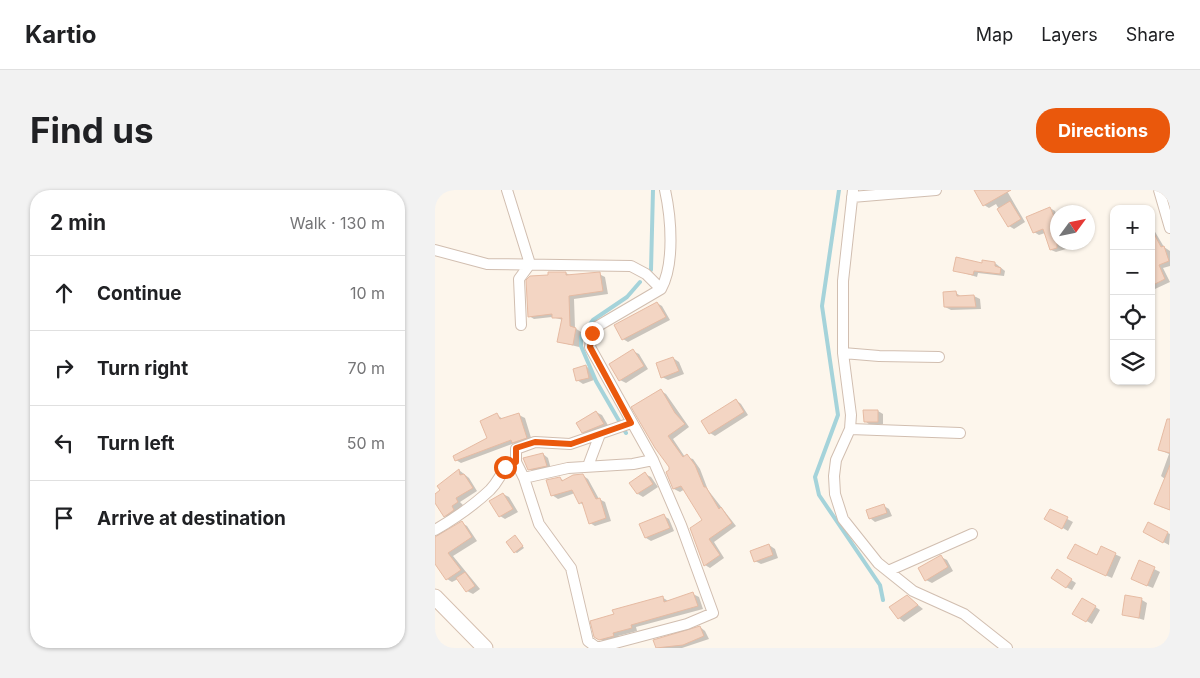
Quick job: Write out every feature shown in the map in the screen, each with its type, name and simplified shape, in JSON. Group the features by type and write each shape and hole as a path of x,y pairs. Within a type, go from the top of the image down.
{"main road":[{"path":"435,597 485,648"}],"street":[{"path":"507,190 530,264"},
{"path":"631,423 571,444 535,442 516,448 516,462 524,478 539,524 571,568 588,641 596,647 687,624 713,613 681,525 653,460 590,347 592,333 598,326 661,289 670,267 665,190"},
{"path":"936,190 853,193 843,281 843,353 851,415 850,429 837,460 834,476 835,494 843,519 878,563 913,591 964,614 1007,648"},
{"path":"1159,190 1170,228"},
{"path":"435,250 487,264 631,266 646,274 661,289"},
{"path":"521,325 519,280 530,264"},
{"path":"843,353 939,358"},
{"path":"850,429 961,433"},
{"path":"588,466 600,434"},
{"path":"524,478 588,466 633,464 653,460"},
{"path":"435,530 464,512 491,488 505,467 516,462"},
{"path":"888,571 973,534"}],"building":[{"path":"974,190 1011,190 983,206"},
{"path":"1010,201 1021,219 1008,227 997,209"},
{"path":"1050,207 1050,250 1043,229 1033,233 1026,217"},
{"path":"1155,236 1161,247 1164,246 1169,261 1159,265 1165,279 1155,284"},
{"path":"956,257 982,263 982,260 995,262 995,266 1001,268 1000,274 974,271 973,275 953,271"},
{"path":"548,272 566,272 566,275 600,272 603,291 569,296 570,326 576,328 573,345 557,342 562,318 552,318 552,314 528,317 526,280 530,276 548,275"},
{"path":"956,291 957,296 974,295 976,307 944,307 943,292"},
{"path":"657,302 666,317 622,340 614,325"},
{"path":"633,349 644,366 619,381 609,364"},
{"path":"673,357 679,371 661,378 656,363"},
{"path":"586,365 589,378 576,381 573,369"},
{"path":"661,389 675,413 685,424 668,436 683,457 687,454 695,465 704,487 706,487 719,509 721,507 732,523 709,539 720,555 704,566 690,528 702,520 681,486 673,489 666,472 669,470 669,467 655,448 631,407"},
{"path":"736,399 744,412 709,434 701,421"},
{"path":"863,410 878,410 878,422 864,422"},
{"path":"596,411 604,424 582,433 576,423"},
{"path":"497,413 500,419 519,413 527,438 512,443 511,440 455,461 453,456 487,438 480,421"},
{"path":"1167,419 1170,419 1170,453 1158,450"},
{"path":"543,453 547,466 528,470 523,458"},
{"path":"1170,465 1170,510 1154,504"},
{"path":"459,469 460,475 464,474 473,488 456,498 458,502 452,506 454,510 444,517 435,503 435,494 440,490 437,486"},
{"path":"645,472 653,484 637,494 629,483"},
{"path":"583,474 596,499 600,498 606,518 589,524 582,502 579,504 572,490 551,496 546,480 560,477 562,481 573,475"},
{"path":"503,493 513,509 499,517 489,501"},
{"path":"884,504 887,513 869,519 866,510"},
{"path":"1050,509 1068,517 1062,529 1044,519"},
{"path":"664,514 670,528 645,538 639,524"},
{"path":"462,521 472,537 448,553 461,570 446,580 435,564 435,537"},
{"path":"1148,522 1168,532 1163,543 1143,532"},
{"path":"515,535 523,546 514,553 506,542"},
{"path":"769,544 773,555 754,562 750,551"},
{"path":"1075,544 1097,555 1101,546 1116,553 1106,576 1067,558"},
{"path":"941,555 948,567 925,581 918,568"},
{"path":"1139,560 1155,567 1147,586 1131,579"},
{"path":"1057,569 1072,579 1066,588 1051,578"},
{"path":"465,572 475,586 466,592 456,578"},
{"path":"693,592 698,606 631,625 632,628 613,633 614,636 599,640 594,637 590,621 614,614 612,610 663,596 664,602"},
{"path":"907,595 918,605 898,619 889,607"},
{"path":"1125,595 1142,598 1139,618 1122,615"},
{"path":"1082,598 1096,606 1086,622 1072,614"},
{"path":"700,626 704,636 683,645 656,648 653,640"}],"waterway":[{"path":"651,270 653,190"},
{"path":"839,190 822,306 838,415 815,477 819,495 880,585 883,600"},
{"path":"626,433 596,381 581,346 581,337 593,320 627,297 640,282"}],"route":[{"path":"505,467 516,462 516,448 535,442 571,444 631,423 590,347 592,333"}]}
